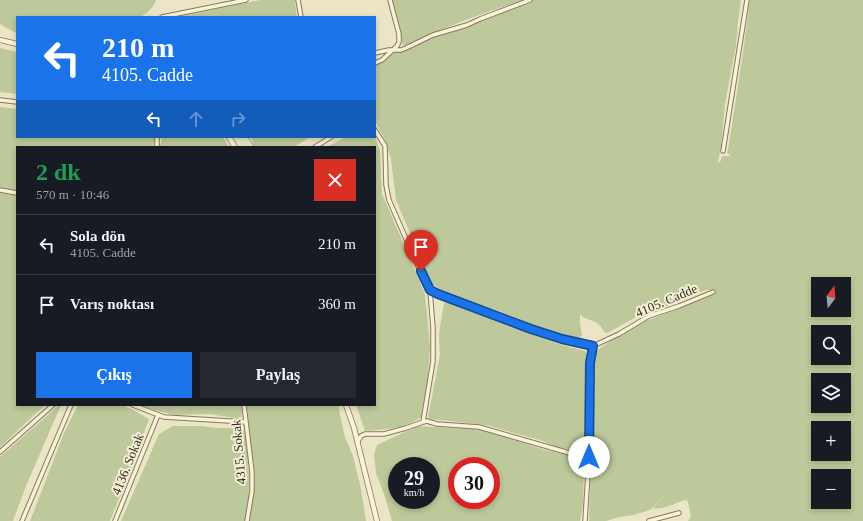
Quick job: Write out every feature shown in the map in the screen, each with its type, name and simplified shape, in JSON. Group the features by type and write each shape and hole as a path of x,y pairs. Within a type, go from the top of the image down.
{"street":[{"path":"167,16 246,0"},
{"path":"298,0 301,16"},
{"path":"376,63 382,60 394,50 399,42 399,34 390,0"},
{"path":"376,53 401,50 433,35 467,25 530,0"},
{"path":"723,151 747,0"},
{"path":"0,40 16,44"},
{"path":"0,100 16,102"},
{"path":"376,132 385,146 386,185 389,200 424,280 430,290 433,328 433,361 423,422"},
{"path":"317,146 329,138"},
{"path":"0,190 16,193"},
{"path":"430,290 531,329 562,339 593,346 590,363 589,457 585,521"},
{"name":"4105. Cadde","path":"593,346 619,334 649,316 713,292"},
{"path":"0,452 52,406"},
{"path":"22,521 71,406"},
{"path":"136,406 164,417 246,422"},
{"name":"4315. Sokak","path":"244,406 252,472 252,491 248,521"},
{"path":"346,406 354,428 377,521"},
{"name":"4136. Sokak","path":"115,521 158,415"},
{"path":"357,442 361,436 365,434 384,434 427,421 437,424 479,427 566,452 589,457"},
{"path":"649,521 679,513"}],"green space":[{"path":"0,0 156,0 150,10 142,16 16,16 16,32 0,24"},
{"path":"260,0 295,0 297,16 184,16"},
{"path":"392,0 524,0 464,21 407,46 403,45"},
{"path":"532,0 741,0 736,46 725,104 718,162 720,162 722,157 731,156 727,153 750,0 863,0 863,521 688,521 691,516 688,502 686,500 665,507 656,509 653,508 666,494 650,510 606,521 589,521 594,355 609,342 646,321 704,299 716,293 715,290 706,290 640,315 607,333 604,332 598,324 580,314 582,335 579,338 568,337 545,330 501,312 459,298 437,288 431,283 396,200 391,159 385,140 376,123 376,64 395,52 403,51 426,39"},
{"path":"0,48 16,52 16,94 0,92"},
{"path":"0,107 16,109 16,138 155,138 153,146 16,146 16,406 44,406 0,447"},
{"path":"162,138 224,138 228,146 160,146"},
{"path":"248,138 250,138 252,142 252,138 308,138 296,146 252,146"},
{"path":"344,138 375,138 380,150 382,194 425,295 430,348 428,376 421,417 416,421 402,426 365,431 356,406 376,406 376,146 329,146"},
{"path":"444,303 448,303 559,344 585,351 587,355 587,449 584,451 556,447 543,441 486,425 430,419 428,417 440,355 439,337"},
{"path":"58,406 61,406 26,486 13,521 0,521 0,457"},
{"path":"78,406 124,406 149,419 110,521 30,521 64,433"},
{"path":"143,406 241,406 242,414 241,419 209,414 177,415"},
{"path":"247,406 338,406 345,437 353,456 361,489 366,521 249,521 255,481"},
{"path":"173,426 239,428 245,431 249,476 249,498 246,521 121,521 159,434"},
{"path":"418,426 484,430 545,450 572,456 584,461 583,505 580,521 392,521 388,509 440,509 440,457 388,457 388,508 376,473 374,455 377,445"}],"route":[{"path":"421,271 430,290 438,294 531,329 562,339 593,346 590,363 589,457"}]}
